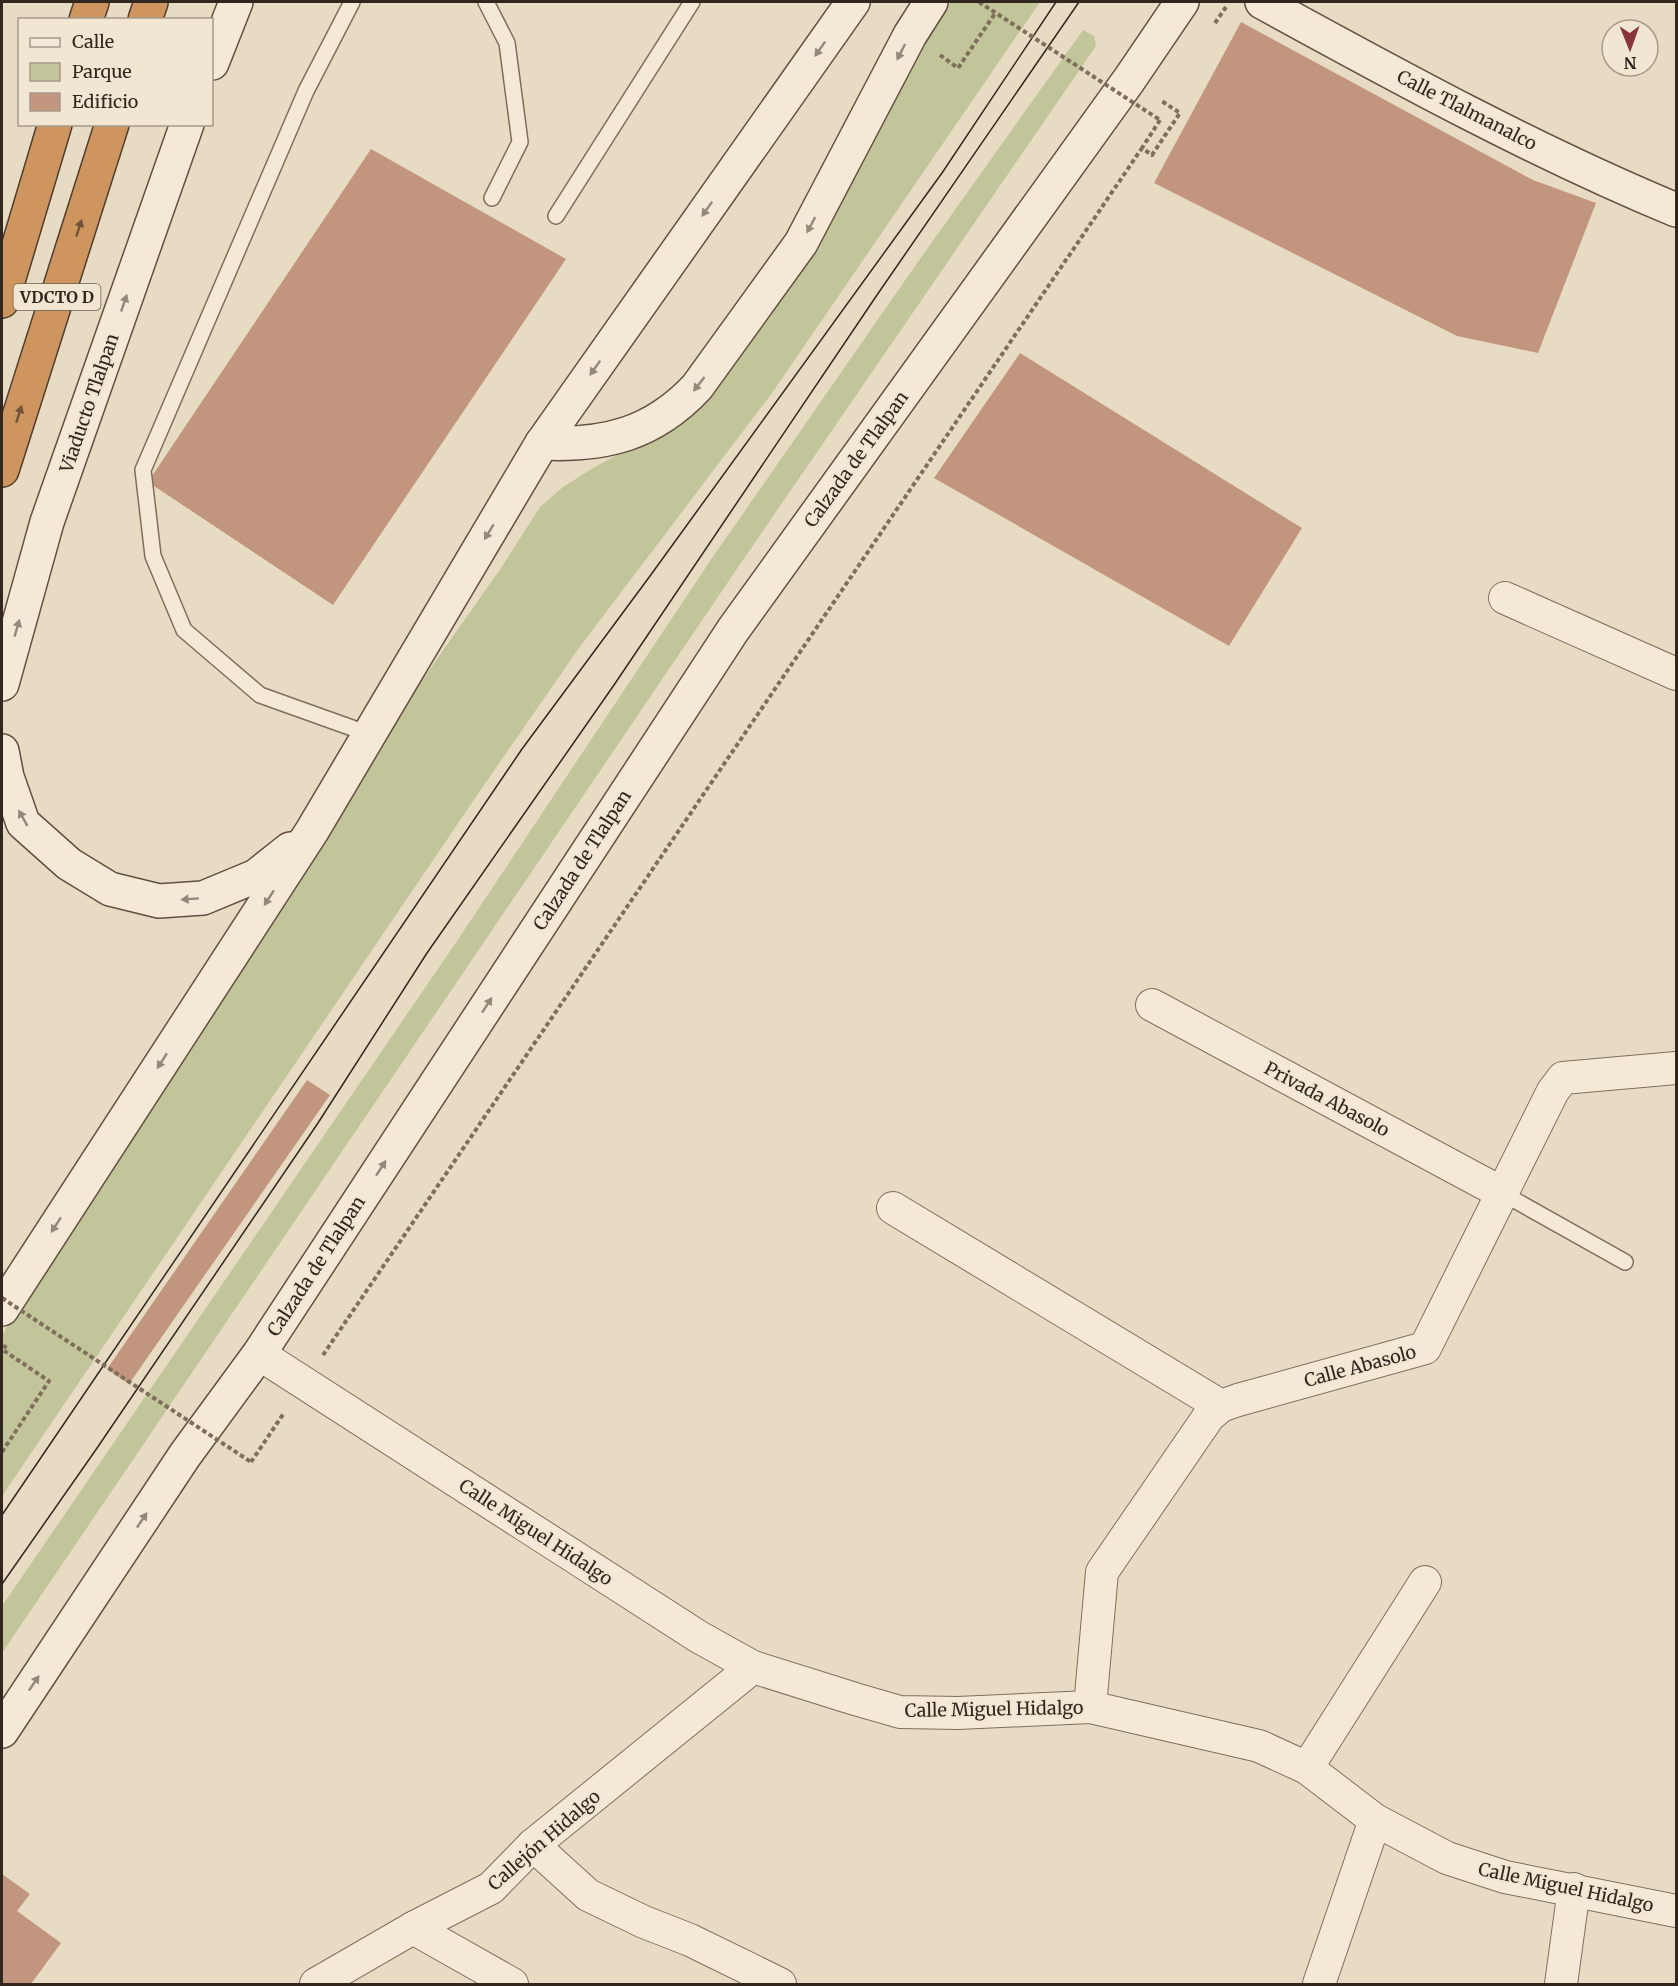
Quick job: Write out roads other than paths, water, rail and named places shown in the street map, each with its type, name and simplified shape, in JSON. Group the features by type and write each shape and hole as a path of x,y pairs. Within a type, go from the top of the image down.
{"highway":[{"path":"87,18 92,2"},
{"path":"146,18 151,2"},
{"name":"VDCTO D","path":"2,301 54,126"},
{"name":"VDCTO D","path":"2,470 111,126"}],"main road":[{"path":"213,60 236,2"},
{"path":"16,1315 312,831 542,443 853,2"},
{"path":"542,443 572,444 607,440 626,435 666,416 697,387 801,243 910,35 931,2"},
{"name":"Calzada de Tlalpan","path":"2,1731 185,1455 259,1354 733,630 1124,87 1182,2"},
{"name":"Calle Tlalmanalco","path":"1262,2 1374,64 1479,117 1605,180 1677,210"},
{"name":"Viaducto Tlalpan","path":"2,684 47,522 186,126"},
{"path":"2,751 7,777 23,823 69,864 110,889 159,902 203,898 256,876 312,831"}],"street":[{"path":"1505,598 1677,674"},
{"name":"Privada Abasolo","path":"1152,1005 1502,1193"},
{"name":"Calle Abasolo","path":"1221,1406 1425,1348 1554,1091 1563,1078 1677,1068"},
{"path":"893,1208 1221,1406 1209,1416 1102,1572 1090,1707"},
{"name":"Calle Miguel Hidalgo","path":"259,1354 699,1637 753,1666 855,1700 900,1712 958,1713 1090,1707 1259,1746 1307,1768 1374,1820 1447,1858 1505,1877 1677,1911"},
{"path":"1307,1768 1425,1582"},
{"name":"Callejón Hidalgo","path":"316,1984 413,1928 491,1888 533,1845 753,1666"},
{"path":"1319,1984 1374,1820"},
{"path":"533,1845 588,1895 644,1922 690,1940 780,1984"},
{"path":"1561,1984 1574,1889"},
{"path":"413,1928 512,1984"}],"lane":[{"path":"352,2 306,91 143,470 153,556 184,630 260,695 369,734"},
{"path":"486,2 507,43 520,142 492,198"},
{"path":"556,216 692,2"},
{"path":"1502,1193 1625,1262"}],"tram line":[{"path":"2,1515 522,749 942,173 1056,2"},
{"path":"2,1584 318,1123 427,953 614,685 877,295 1079,2"}]}
